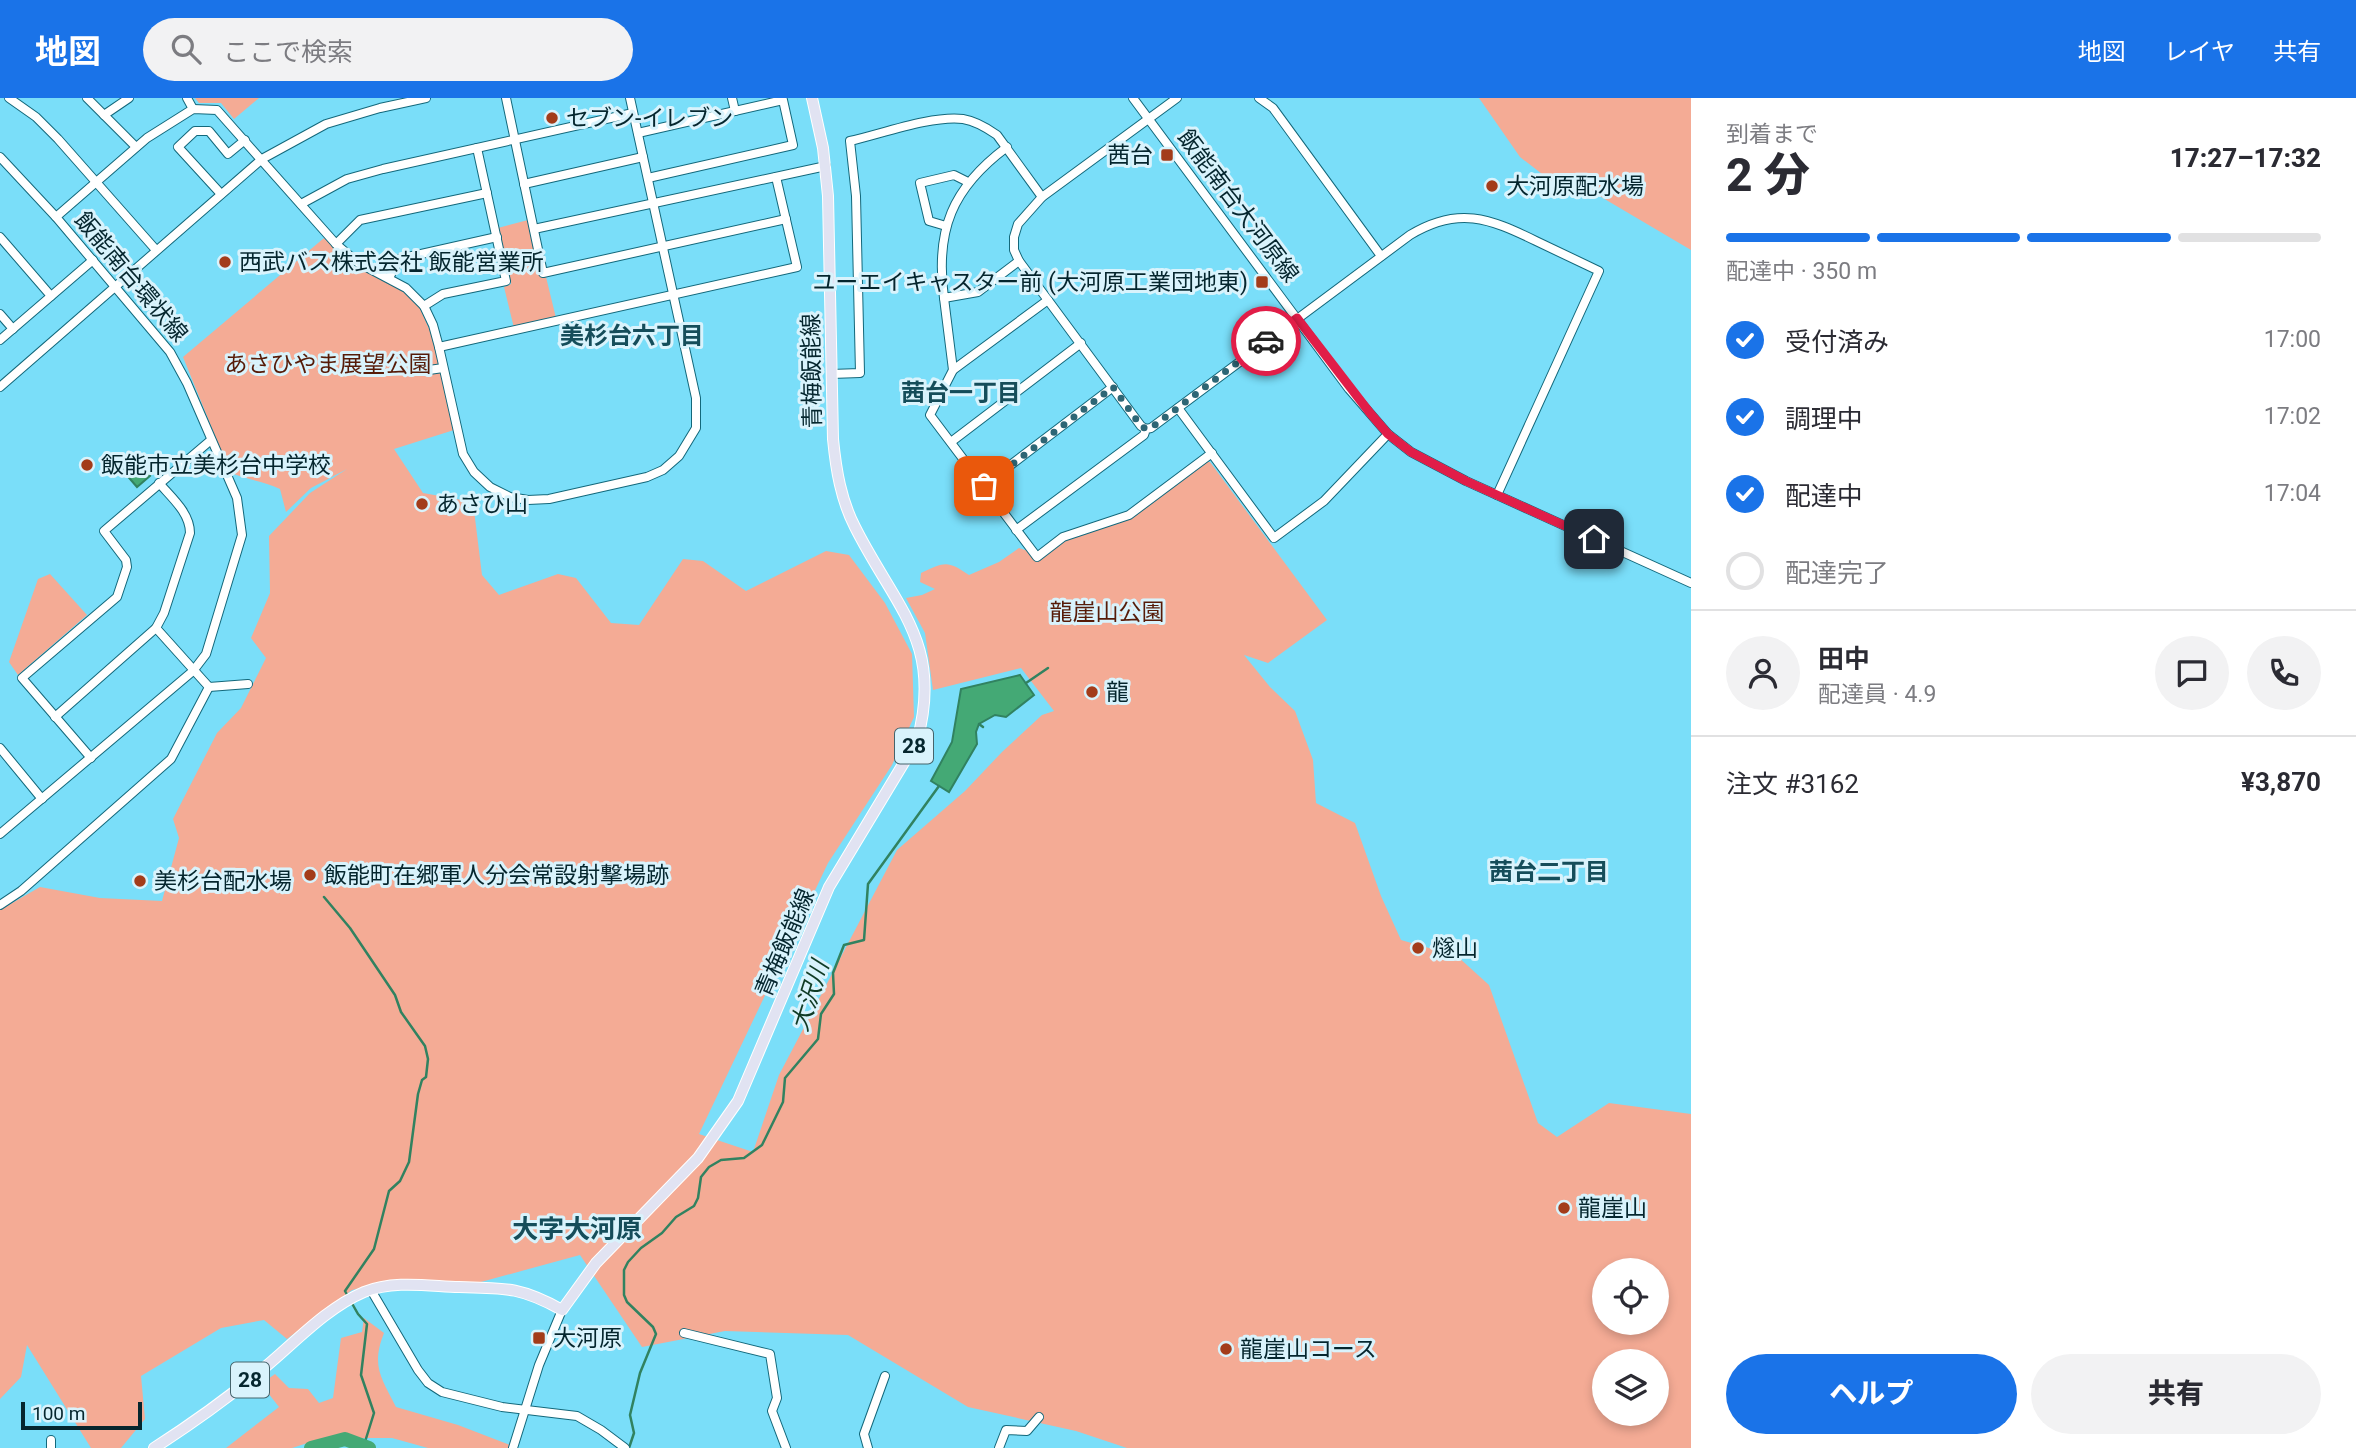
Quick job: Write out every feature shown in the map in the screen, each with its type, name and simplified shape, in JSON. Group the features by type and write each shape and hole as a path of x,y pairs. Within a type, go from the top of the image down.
{"main road":[{"name":"青梅飯能線","path":"562,1310 596,1262 698,1158 738,1101 830,887 917,741 922,722 925,689 923,660 911,627 855,528 836,467 826,166 813,98"},
{"name":"28","path":"154,1448 193,1423 247,1382 340,1305 371,1290 400,1285 509,1288 538,1297 562,1310"}],"street":[{"path":"9,98 36,117 156,250"},
{"path":"87,98 136,148"},
{"path":"104,115 129,98"},
{"path":"187,98 193,109"},
{"path":"378,98 380,108"},
{"path":"0,387 262,159 326,124 426,98"},
{"path":"506,98 543,273 786,219"},
{"path":"56,217 136,148 193,109 217,110 336,244 357,262 406,288 424,306 439,347 463,454 474,472 490,487 510,497 549,499 646,477 663,470 679,456 696,428 696,398 630,98"},
{"path":"732,98 735,111"},
{"name":"飯能南台大河原線","path":"1133,98 1349,388 1388,434 1430,462 1497,495 1691,583"},
{"path":"1177,98 1042,197 1018,225 1014,237 1014,250 1019,261 1141,426 1151,428 1410,235 1438,221 1459,217 1478,218 1496,222 1599,271 1497,495"},
{"path":"1259,98 1273,108 1381,256"},
{"path":"638,133 783,100 793,145 648,178"},
{"path":"301,204 347,179 383,169 633,113"},
{"path":"831,374 860,373 856,182 850,141 940,120 965,120 988,128 1007,147 1042,197"},
{"path":"221,194 178,147 195,131 209,131 228,154 245,140"},
{"path":"953,370 940,269 946,226 954,204 968,182 1007,147"},
{"path":"424,306 443,295 506,281 477,148"},
{"name":"飯能南台環状線","path":"0,157 56,217 170,352 187,383 237,498 242,535 206,654 193,671 0,834"},
{"path":"524,184 643,157"},
{"path":"534,229 826,166"},
{"path":"946,226 929,221 920,183 954,175 968,182"},
{"path":"439,347 797,268 776,177"},
{"path":"336,244 360,220 486,193"},
{"path":"0,237 51,296"},
{"path":"389,278 398,259 497,237"},
{"path":"0,340 93,260"},
{"path":"944,298 978,292 1019,261"},
{"path":"1048,300 953,370 930,415 1037,557 1063,537 1129,515 1212,453"},
{"path":"0,314 13,329"},
{"path":"951,442 1081,344"},
{"path":"429,370 443,368"},
{"path":"984,486 1113,387"},
{"path":"1178,408 1274,538 1324,501 1388,434"},
{"path":"1016,530 1144,435 1146,429"},
{"path":"91,758 22,678 117,597 127,567 126,561 104,531 211,440"},
{"path":"55,717 156,628 164,613 190,533 190,524 186,515 159,483"},
{"path":"156,628 209,687 248,684"},
{"path":"0,905 21,891 171,759 209,687"},
{"path":"0,748 42,799"},
{"path":"371,1290 418,1370 428,1383 442,1392 473,1401 577,1416 625,1448"},
{"path":"513,1448 524,1409 562,1310"},
{"path":"684,1333 769,1354 776,1398 772,1411 786,1448"},
{"path":"868,1448 864,1434 885,1376"},
{"path":"999,1448 1006,1430 1027,1431 1040,1417"}],"green space":[{"path":"195,98 259,98 234,119 221,103 199,103"},
{"path":"1479,98 1691,98 1691,250 1591,191 1573,198 1520,157"},
{"path":"528,220 541,277 546,277 556,318 514,328 504,287 511,284 498,228"},
{"path":"324,238 347,258 401,289 419,306 434,340 454,430 394,449 423,493 473,502 482,575 499,595 558,574 576,578 611,623 639,625 683,559 703,561 746,591 826,551 849,555 885,603 912,654 914,717 892,765 828,863 699,1134 753,1152 779,1075 897,850 965,791 1042,715 1054,711 1021,668 933,690 925,633 906,598 935,589 920,582 921,573 946,564 969,575 999,562 1019,548 1028,551 1036,561 1067,539 1096,530 1210,462 1327,620 1268,663 1244,655 1270,687 1295,711 1313,760 1316,803 1355,823 1381,896 1401,940 1457,956 1489,985 1538,1123 1557,1137 1609,1103 1691,1114 1691,1448 1127,1448 1076,1431 968,1407 848,1335 725,1331 642,1347 580,1255 470,1285 397,1279 352,1290 287,1339 264,1320 221,1328 141,1376 145,1419 121,1448 91,1448 27,1345 21,1377 0,1399 0,910 40,887 100,898 162,901 179,838 173,819 217,733 241,708 266,658 251,638 270,593 269,536 310,493 347,469 311,488 286,512 280,489 234,474 224,458 183,357"},
{"path":"50,574 87,615 18,675 9,662 38,579"},
{"path":"364,1318 384,1333 378,1354 379,1371 396,1407 458,1425 512,1448 428,1448 392,1438 323,1438 292,1448 226,1448 279,1407 261,1384 275,1374 289,1388 308,1389 319,1403 333,1398 341,1338 362,1332"}],"shaded area":[{"path":"131,454 150,476 137,487 118,465"},
{"path":"1020,675 1034,695 1006,717 995,715 979,724 976,732 977,744 949,792 931,781 952,742 961,689"}],"waterway":[{"path":"1026,683 1048,668"},
{"path":"979,724 983,727"},
{"name":"大沢川","path":"629,1448 634,1433 630,1415 640,1373 656,1334 653,1327 627,1302 624,1295 624,1270 641,1248 662,1233 676,1217 694,1206 701,1177 709,1167 721,1160 744,1158 762,1145 783,1102 785,1078 818,1039 821,1014 834,994 833,973 844,945 864,940 868,884 939,786"},
{"path":"324,897 350,928 395,995 401,1012 425,1046 428,1059 426,1077 422,1080 418,1094 409,1162 400,1181 389,1191 374,1249 345,1291 367,1324 361,1375 374,1413 364,1445"},
{"path":"311,1448 345,1439 369,1448"}],"way so far":[{"path":"984,486 1113,387 1141,426 1151,428 1266,341"}],"place":[{"name":"セブン-イレブン","path":"552,118"},
{"name":"茜台","path":"1167,155"},
{"name":"大河原配水場","path":"1492,186"},
{"name":"西武バス株式会社 飯能営業所","path":"225,262"},
{"name":"ユーエイキャスター前 (大河原工業団地東)","path":"1262,282"},
{"name":"飯能市立美杉台中学校","path":"87,465"},
{"name":"あさひ山","path":"422,504"},
{"name":"龍","path":"1092,692"},
{"name":"飯能町在郷軍人分会常設射撃場跡","path":"310,875"},
{"name":"美杉台配水場","path":"140,881"},
{"name":"燧山","path":"1418,948"},
{"name":"龍崖山","path":"1564,1208"},
{"name":"大河原","path":"539,1338"},
{"name":"龍崖山コース","path":"1226,1349"}],"district":[{"name":"美杉台六丁目","path":"632,336"},
{"name":"茜台一丁目","path":"961,393"},
{"name":"茜台二丁目","path":"1549,872"},
{"name":"大字大河原","path":"577,1229"}],"route":[{"path":"1266,341 1297,318 1370,413 1388,434 1411,452 1466,481 1594,539"}],"park label":[{"name":"あさひやま展望公園","path":"328,364"},
{"name":"龍崖山公園","path":"1107,612"}]}
